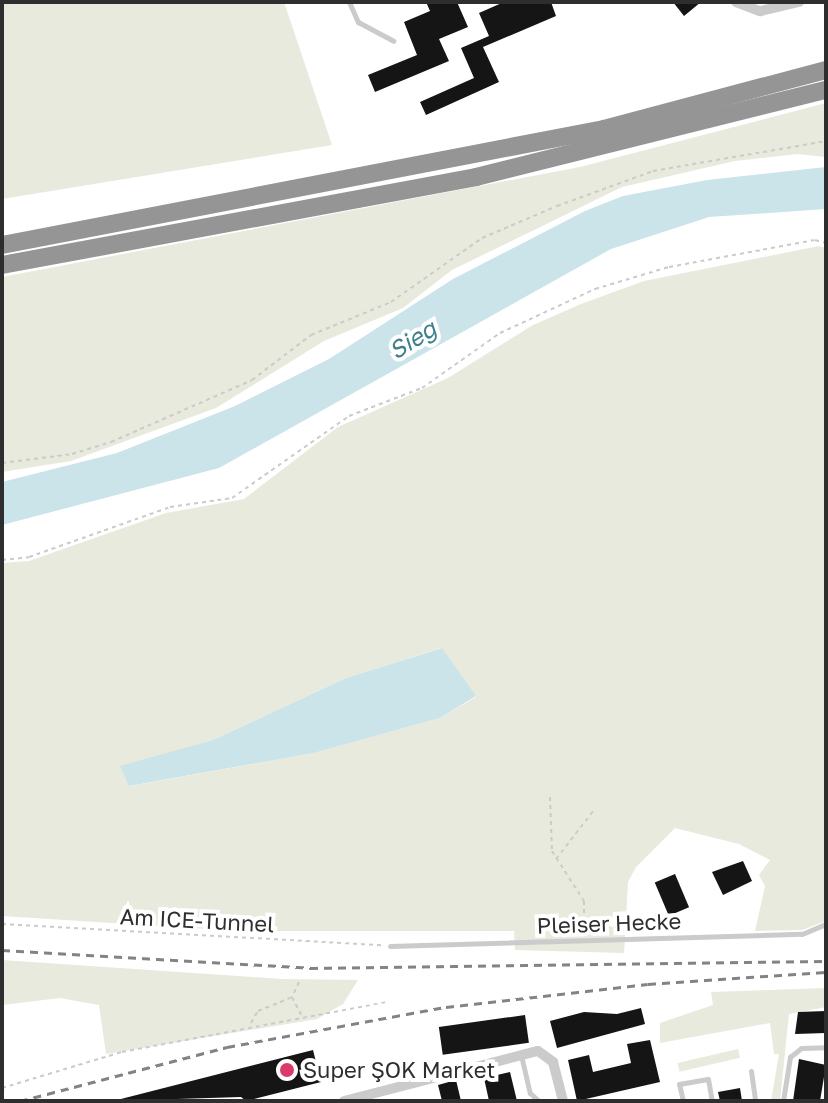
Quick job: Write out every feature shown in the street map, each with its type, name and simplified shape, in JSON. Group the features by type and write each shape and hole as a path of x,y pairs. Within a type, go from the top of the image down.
{"highway":[{"path":"2,245 604,129 826,70"},
{"path":"2,265 447,183 735,117 826,90"},
{"path":"735,117 826,103"}],"street":[{"path":"736,2 760,11 799,2"},
{"path":"344,1101 521,1054 547,1054 563,1101"}],"lane":[{"path":"349,2 358,22 393,41"},
{"name":"Pleiser Hecke","path":"390,946 802,934 826,924"},
{"path":"783,1101 790,1057 801,1048 826,1047"},
{"path":"521,1054 530,1093 539,1101"},
{"path":"751,1071 755,1101"},
{"path":"683,1101 679,1084 708,1079 712,1101"}],"path":[{"path":"2,463 72,454 111,442 252,380 311,335 391,302 482,238 557,206 653,171 826,141"},
{"path":"2,560 29,557 170,507 232,498 253,488 349,416 422,388 500,333 595,289 669,267 815,240 826,243"},
{"path":"550,797 556,861 584,901 584,940"},
{"path":"556,861 594,810"},
{"name":"Am ICE-Tunnel","path":"2,924 390,946"},
{"path":"250,1025 258,1011 292,997 299,982"},
{"path":"292,997 301,1016"},
{"path":"2,1088 122,1052 250,1025 272,1027 301,1016 387,1002"}],"shaded area":[{"path":"2,2 284,2 332,145 2,199"},
{"path":"826,103 826,157 797,154 735,161 622,187 452,270 403,308 324,341 216,408 71,461 2,472 2,277 580,167"},
{"path":"819,246 826,248 826,921 802,930 755,931 765,886 759,875 770,860 739,844 675,828 636,867 628,882 624,953 515,950 514,931 238,931 2,916 2,563 29,561 166,513 244,499 338,427 448,378 533,325 644,281","holes":["441,648 476,697 440,718 314,753 130,786 121,767 213,740 346,678"]},
{"path":"2,960 282,979 358,980 343,1004 317,1019 106,1054 99,1005 60,998 2,1005"},
{"path":"826,988 826,1007 789,1014 780,1101 771,1101 779,1054 774,1054 770,1023 660,1043 660,1023 713,1005 711,992"},
{"path":"738,1049 740,1058 680,1072 678,1063"}],"water":[{"name":"Sieg","path":"826,167 826,209 709,217 611,249 219,468 2,525 2,482 117,453 235,406 329,359 453,279 585,211 623,196 707,180"},
{"path":"442,648 476,696 440,718 314,753 129,786 120,766 213,740 346,678"}],"building":[{"path":"426,2 457,2 468,27 439,39 449,61 375,92 368,75 417,55 404,22 430,11"},
{"path":"504,2 551,2 556,16 483,47 499,82 426,115 420,102 474,78 461,48 489,36 479,13"},
{"path":"673,2 701,2 684,16"},
{"path":"743,861 752,881 723,895 712,872"},
{"path":"675,874 689,907 669,916 655,883"},
{"path":"641,1008 645,1024 557,1048 550,1021 584,1012 617,1014"},
{"path":"826,1011 826,1033 795,1034 798,1012"},
{"path":"525,1015 529,1043 443,1055 439,1027"},
{"path":"650,1040 660,1082 577,1101 568,1060 589,1055 593,1072 631,1063 627,1044"},
{"path":"313,1050 321,1082 246,1101 241,1097 113,1101"},
{"path":"799,1059 826,1065 820,1101 793,1101"},
{"path":"510,1072 517,1101 489,1101 484,1078"},
{"path":"456,1080 461,1101 442,1101 438,1085"},
{"path":"740,1088 742,1101 720,1101 718,1092"}],"railway":[{"path":"2,950 310,968 826,961"},
{"path":"20,1101 227,1047 446,1007 648,984 826,972"}],"place":[{"name":"Super ŞOK Market","path":"287,1070"}]}
